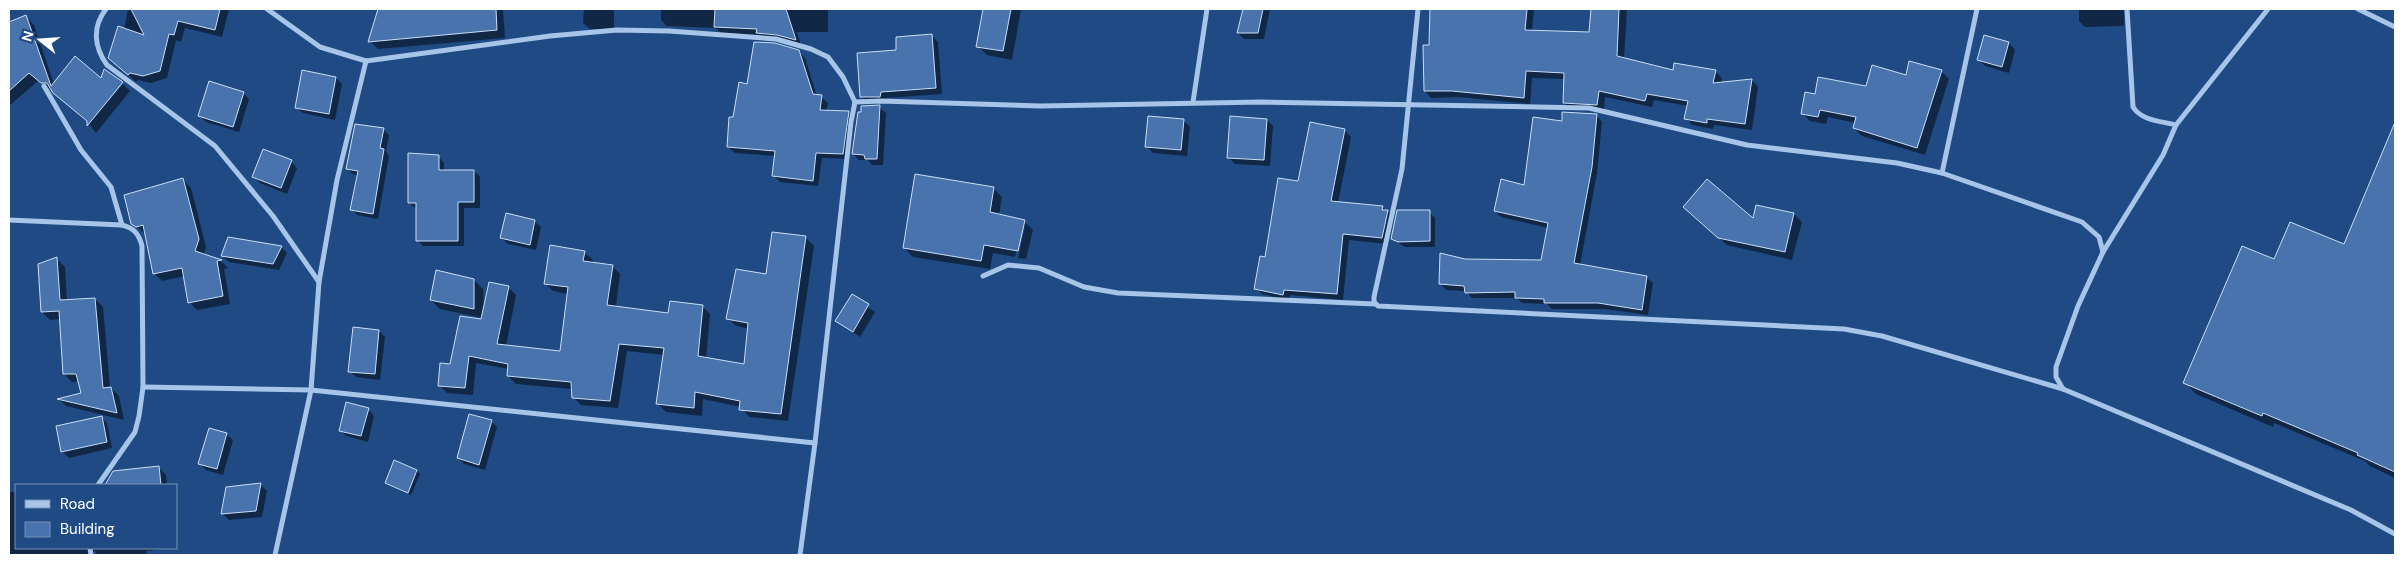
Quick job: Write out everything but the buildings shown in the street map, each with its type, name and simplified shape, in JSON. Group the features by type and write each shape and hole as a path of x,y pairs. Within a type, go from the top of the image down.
{"street":[{"path":"106,9 98,23 96,42 99,55 107,65 214,146 274,216 319,282"},
{"path":"1193,102 1207,9"},
{"path":"1375,304 1374,297 1402,169 1418,9"},
{"path":"1942,173 1977,9"},
{"path":"2127,9 2133,107 2138,114 2146,118 2176,125"},
{"path":"2063,389 2056,377 2056,368 2078,306 2103,252 2163,155 2176,125 2268,9"},
{"path":"2358,9 2395,27"},
{"path":"270,10 320,47 366,61 550,36 617,30 669,31 776,39 828,56 843,77 854,102 815,443 800,555"},
{"path":"275,555 310,390 319,282 339,171 366,61"},
{"path":"44,86 81,150 110,187 122,225"},
{"path":"854,102 1041,106 1193,102 1589,108 1747,145 1896,163 1942,173 2082,222 2099,237 2103,252"},
{"path":"9,220 122,225 133,229 139,237 142,246 143,387 135,432 99,484"},
{"path":"983,276 1008,265 1039,268 1084,287 1118,293 1375,304 1382,308 1844,329 1882,336 2063,389 2351,510 2395,534"},
{"path":"143,387 310,390 815,443"}]}
